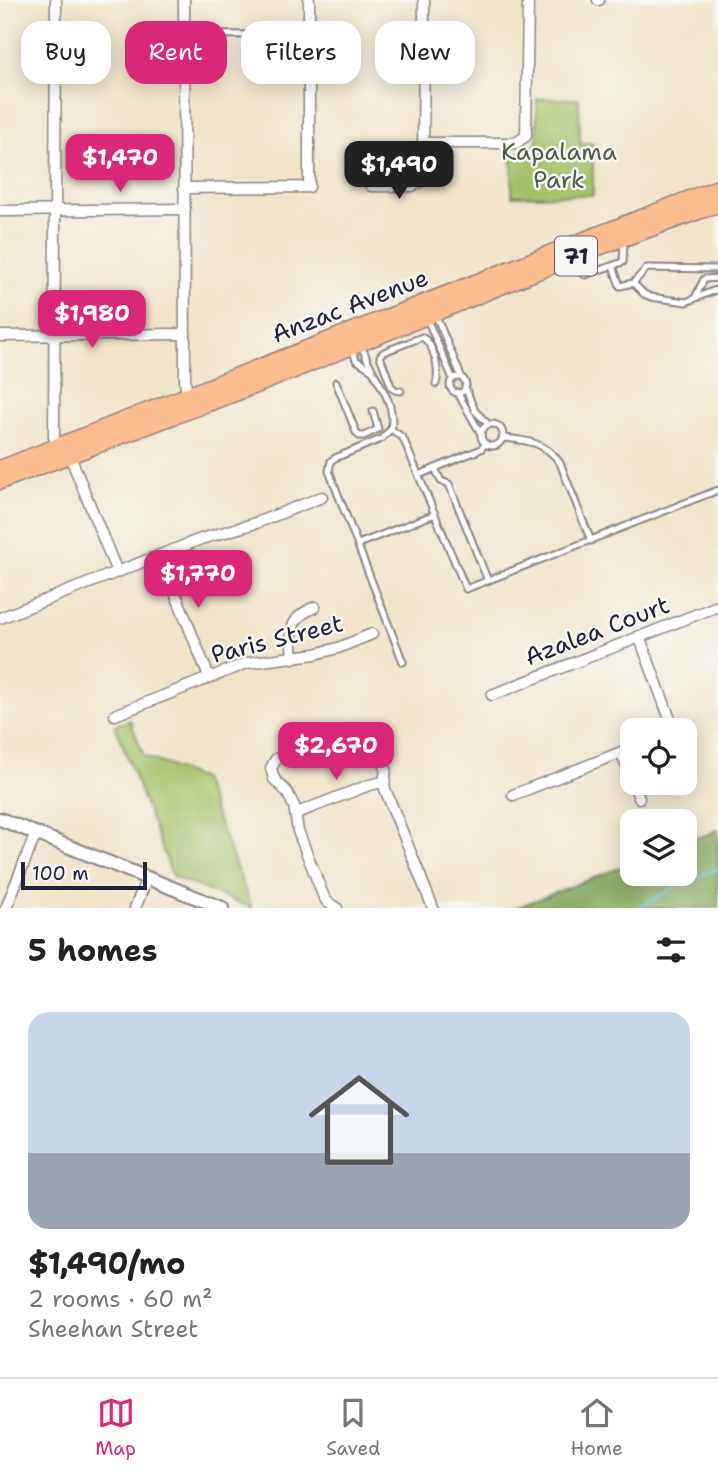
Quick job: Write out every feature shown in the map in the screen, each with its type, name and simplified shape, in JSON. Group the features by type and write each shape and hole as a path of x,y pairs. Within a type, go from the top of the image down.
{"highway":[{"name":"Anzac Avenue","path":"2,470 63,451 353,341 718,188"},
{"name":"Anzac Avenue","path":"428,309 718,204"},
{"name":"Anzac Avenue","path":"63,451 187,395 353,341"}],"street":[{"path":"56,0 53,432 117,572"},
{"path":"184,0 184,21"},
{"path":"184,188 309,187 309,0"},
{"path":"371,186 412,186 420,182 423,175 424,0"},
{"path":"425,142 516,143 527,136 528,0"},
{"path":"184,84 187,395"},
{"path":"0,211 185,209"},
{"path":"0,336 185,334"},
{"path":"0,618 160,555 256,523 322,497"},
{"path":"160,555 209,677"},
{"name":"Azalea Court","path":"492,695 718,606"},
{"path":"293,658 293,624 300,614 315,607"},
{"name":"Paris Street","path":"115,715 252,661 293,658 330,650 372,634"},
{"path":"639,636 670,718"},
{"path":"337,908 327,902 323,895 298,831 297,813 289,795 272,776 271,768 274,762 349,729 362,731 378,750 386,768 383,782 396,821 433,908"},
{"path":"513,795 620,752"},
{"path":"297,813 383,782"},
{"path":"0,819 222,908"},
{"path":"6,908 36,833"},
{"path":"135,908 147,878"}],"lane":[{"path":"562,261 586,275 623,262 624,239"},
{"path":"613,265 620,286 633,283 647,268 718,269"},
{"path":"695,298 704,279 718,278"},
{"path":"633,283 644,295 686,302 718,289"},
{"path":"428,309 461,378 465,381 475,411 489,425 499,427 503,438"},
{"path":"428,309 453,379 451,388 457,392 485,444"},
{"path":"401,391 392,388 380,356 422,337 427,341 438,367 436,384"},
{"path":"353,341 356,360 372,370"},
{"path":"353,341 379,378 393,415 391,429 381,439 335,457 329,466 404,662"},
{"path":"453,379 461,378"},
{"path":"336,382 359,436 378,429 373,411"},
{"path":"457,392 465,387"},
{"path":"481,434 489,425"},
{"path":"391,429 403,438 466,589 718,490"},
{"path":"485,444 497,445 503,438"},
{"path":"503,438 545,446 554,453 591,541"},
{"path":"419,475 481,449 485,444"},
{"path":"435,468 441,481 449,484 488,581"},
{"path":"358,544 435,514"}],"green space":[{"name":"Kapalama Park","path":"537,99 579,99 580,143 593,144 593,195 512,196 512,154 528,153 537,143"},
{"path":"130,720 144,756 202,779 252,908 173,877 115,725"},
{"path":"718,830 718,908 515,908 620,868 620,886 697,886 697,838"}],"waterway":[{"path":"638,908 685,881 718,869"}]}
